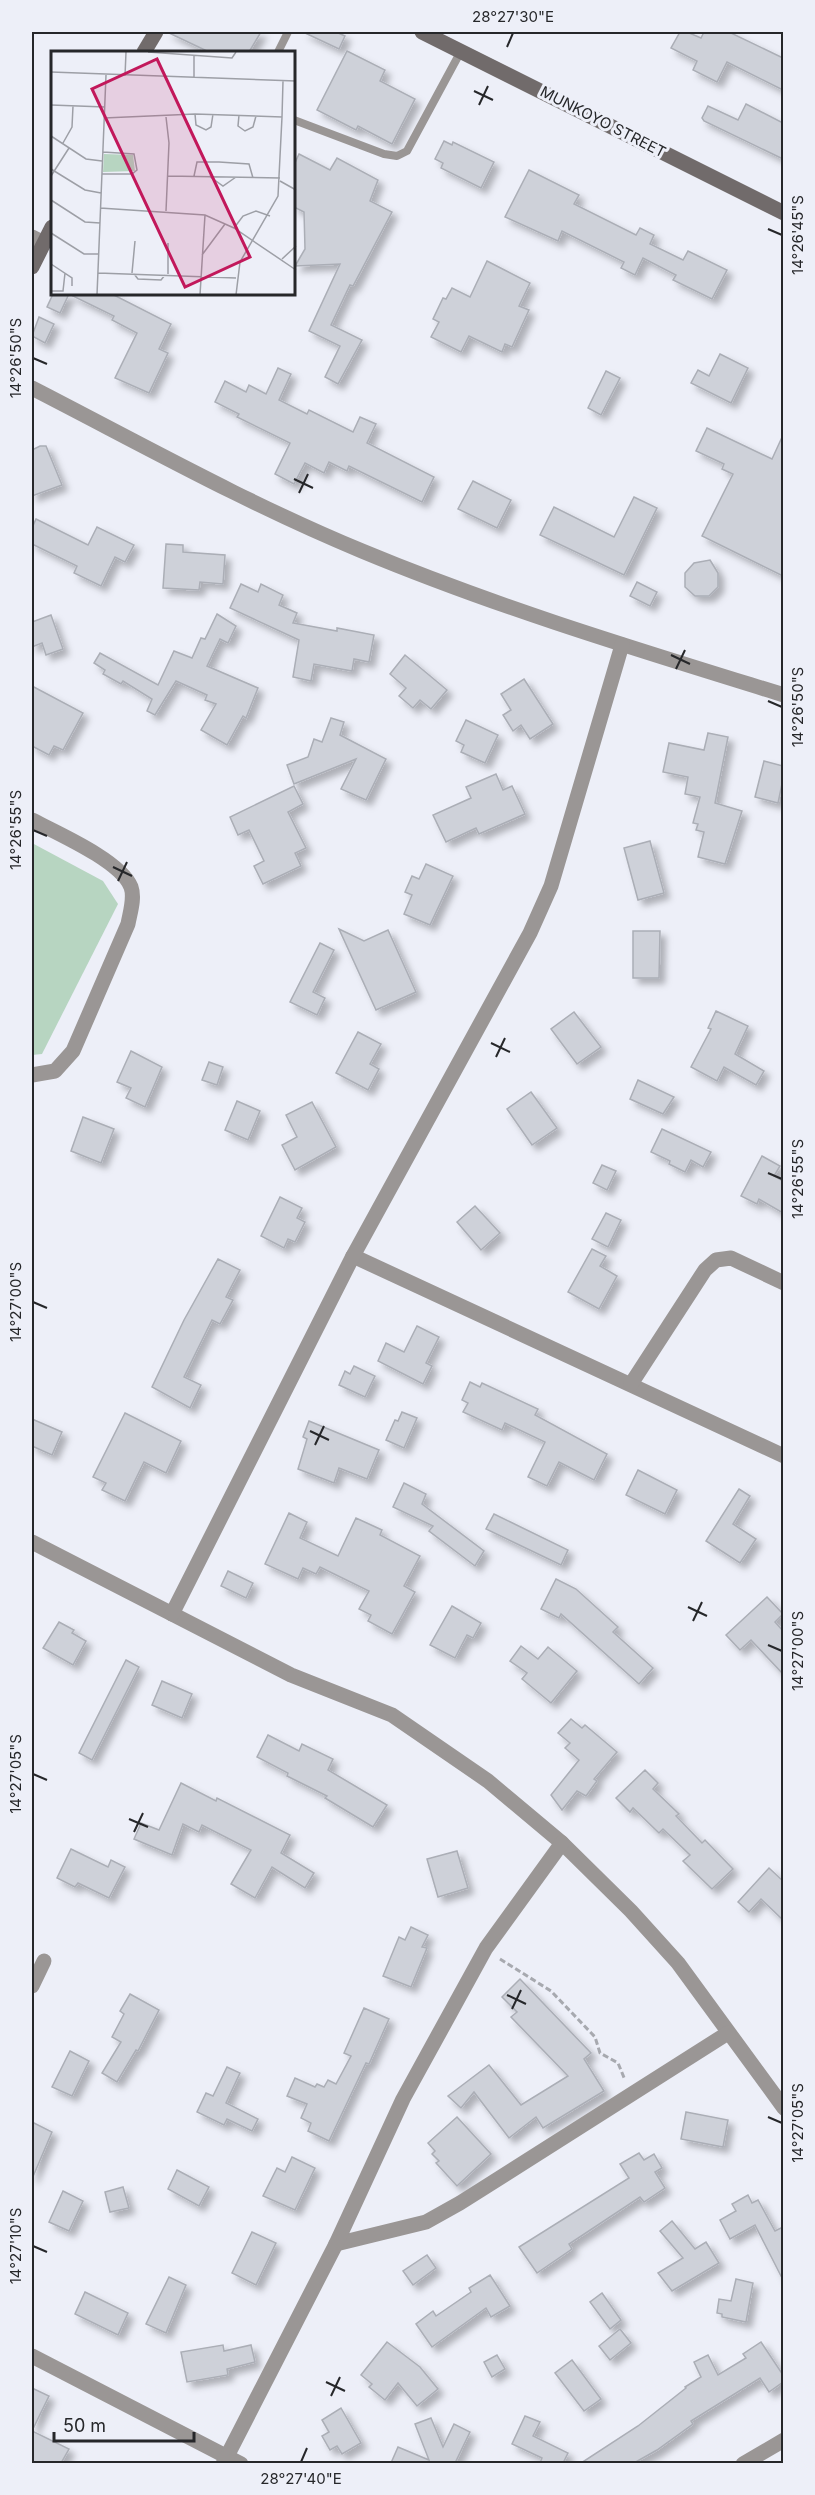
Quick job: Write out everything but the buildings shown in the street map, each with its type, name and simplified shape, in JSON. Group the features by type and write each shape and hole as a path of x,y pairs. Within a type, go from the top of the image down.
{"street":[{"path":"145,51 156,32"},
{"name":"MUNKOYO STREET","path":"422,32 783,213"},
{"path":"32,267 38,240 51,228"},
{"path":"32,387 268,509 361,551 462,590 622,645 783,695"},
{"path":"172,1614 353,1256 530,933 551,885 622,645"},
{"path":"32,820 84,847 121,872 131,888 132,902 128,924 73,1051 55,1071 32,1076"},
{"path":"353,1256 783,1455"},
{"path":"631,1383 705,1270 716,1260 731,1258 783,1283"},
{"path":"32,1542 291,1675 392,1715 488,1782 562,1843 631,1911 678,1963 783,2108"},
{"path":"225,2460 336,2244 403,2099 486,1948 562,1843"},
{"path":"32,1986 44,1961"},
{"path":"336,2244 426,2222 632,2096 728,2033"},
{"path":"32,2356 225,2460 241,2463"},
{"path":"743,2463 783,2440"}],"lane":[{"path":"278,51 288,32"},
{"path":"296,121 384,154 397,156 407,151 462,51"}],"path":[{"path":"486,1948 514,1970 551,1991 595,2037 600,2053 618,2063 632,2096"}],"green space":[{"path":"32,843 103,881 118,904 42,1054 32,1055"}]}
